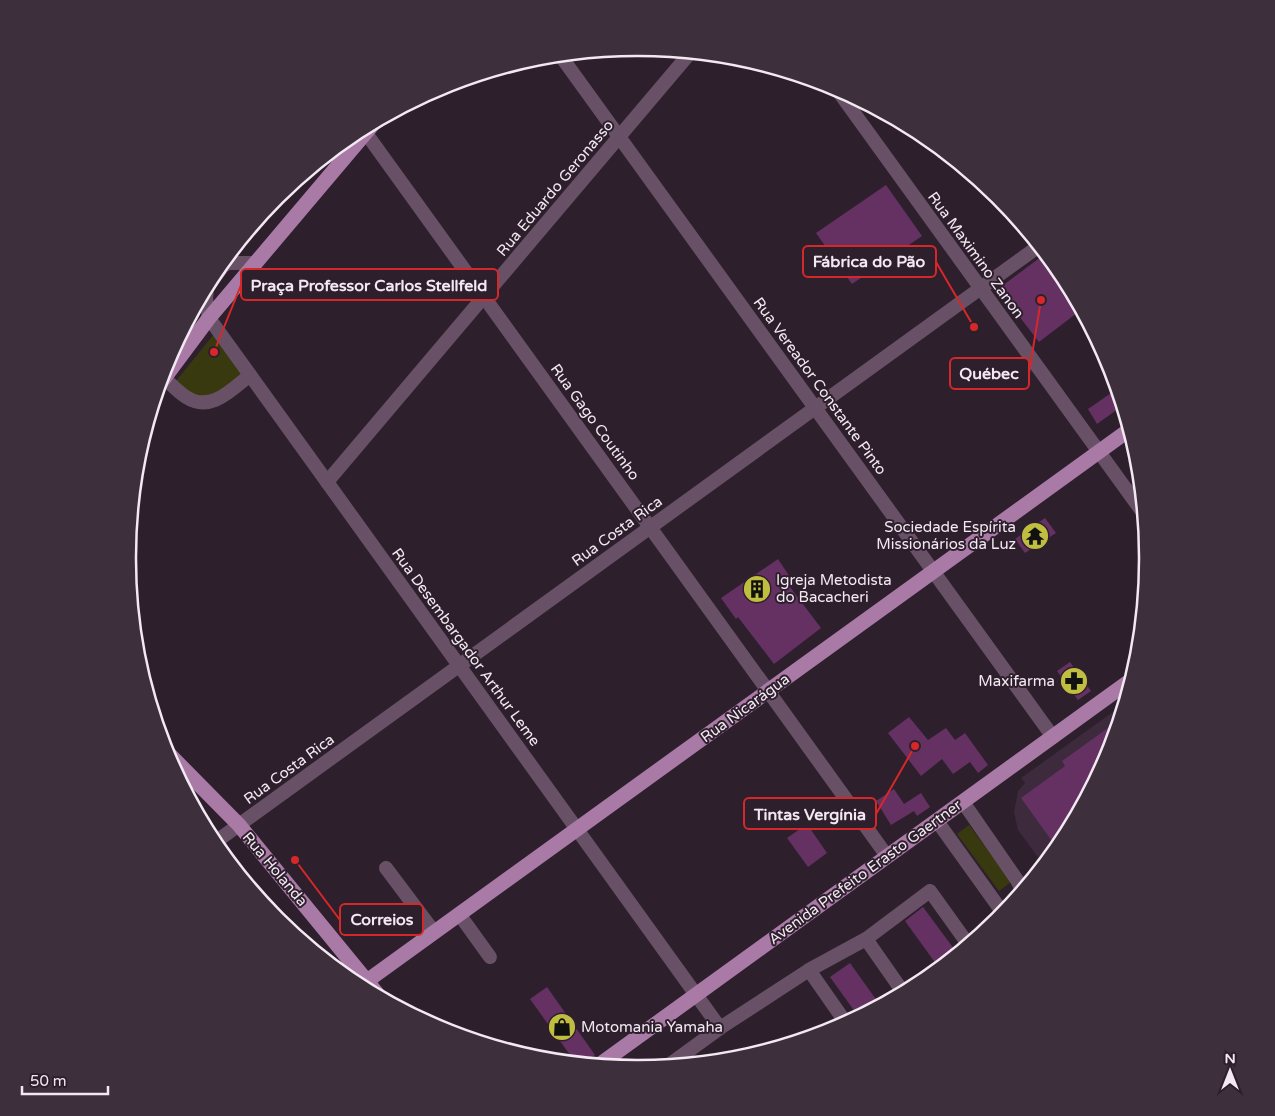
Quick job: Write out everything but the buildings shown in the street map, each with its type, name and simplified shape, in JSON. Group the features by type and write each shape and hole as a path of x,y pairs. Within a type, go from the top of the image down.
{"main road":[{"path":"176,362 209,318 354,144"},
{"name":"Rua Nicarágua","path":"367,980 1124,434"},
{"name":"Avenida Prefeito Erasto Gaertner","path":"607,1059 1122,687"},
{"name":"Rua Holanda","path":"181,766 239,825 356,973"}],"street":[{"name":"Rua Eduardo Geronasso","path":"327,482 685,59"},
{"name":"Rua Vereador Constante Pinto","path":"565,62 1053,737"},
{"name":"Rua Maximino Zanon","path":"846,102 1136,503"},
{"name":"Rua Gago Coutinho","path":"371,133 484,296 888,856"},
{"name":"Rua Costa Rica","path":"221,838 1034,250"},
{"path":"232,263 256,262"},
{"path":"206,301 209,318"},
{"name":"Rua Desembargador Arthur Leme","path":"209,318 720,1028"},
{"path":"167,384 193,401 203,403 220,399 250,375"},
{"path":"963,802 1019,884"},
{"path":"937,820 998,906"},
{"path":"386,868 434,932"},
{"path":"679,1058 720,1028 809,970 866,940 930,891 964,938"},
{"path":"459,914 490,957"},
{"path":"866,940 899,986"},
{"path":"809,970 841,1016"}],"shaded area":[{"path":"215,333 242,372 212,395 198,396 191,394 176,381"},
{"path":"1116,710 1088,780 1055,837 1039,859 1018,830 1014,812 1018,791 1025,783 1021,778"},
{"path":"969,825 1011,882 999,891 957,834"}],"place":[{"name":"Québec","path":"1041,300"},
{"name":"Fábrica do Pão","path":"974,327"},
{"name":"Praça Professor Carlos Stellfeld","path":"214,352"},
{"name":"Sociedade Espírita Missionários da Luz","path":"1035,536"},
{"name":"Igreja Metodista do Bacacheri","path":"757,589"},
{"name":"Maxifarma","path":"1074,681"},
{"name":"Tintas Vergínia","path":"915,746"},
{"name":"Correios","path":"295,860"},
{"name":"Motomania Yamaha","path":"562,1027"}]}
